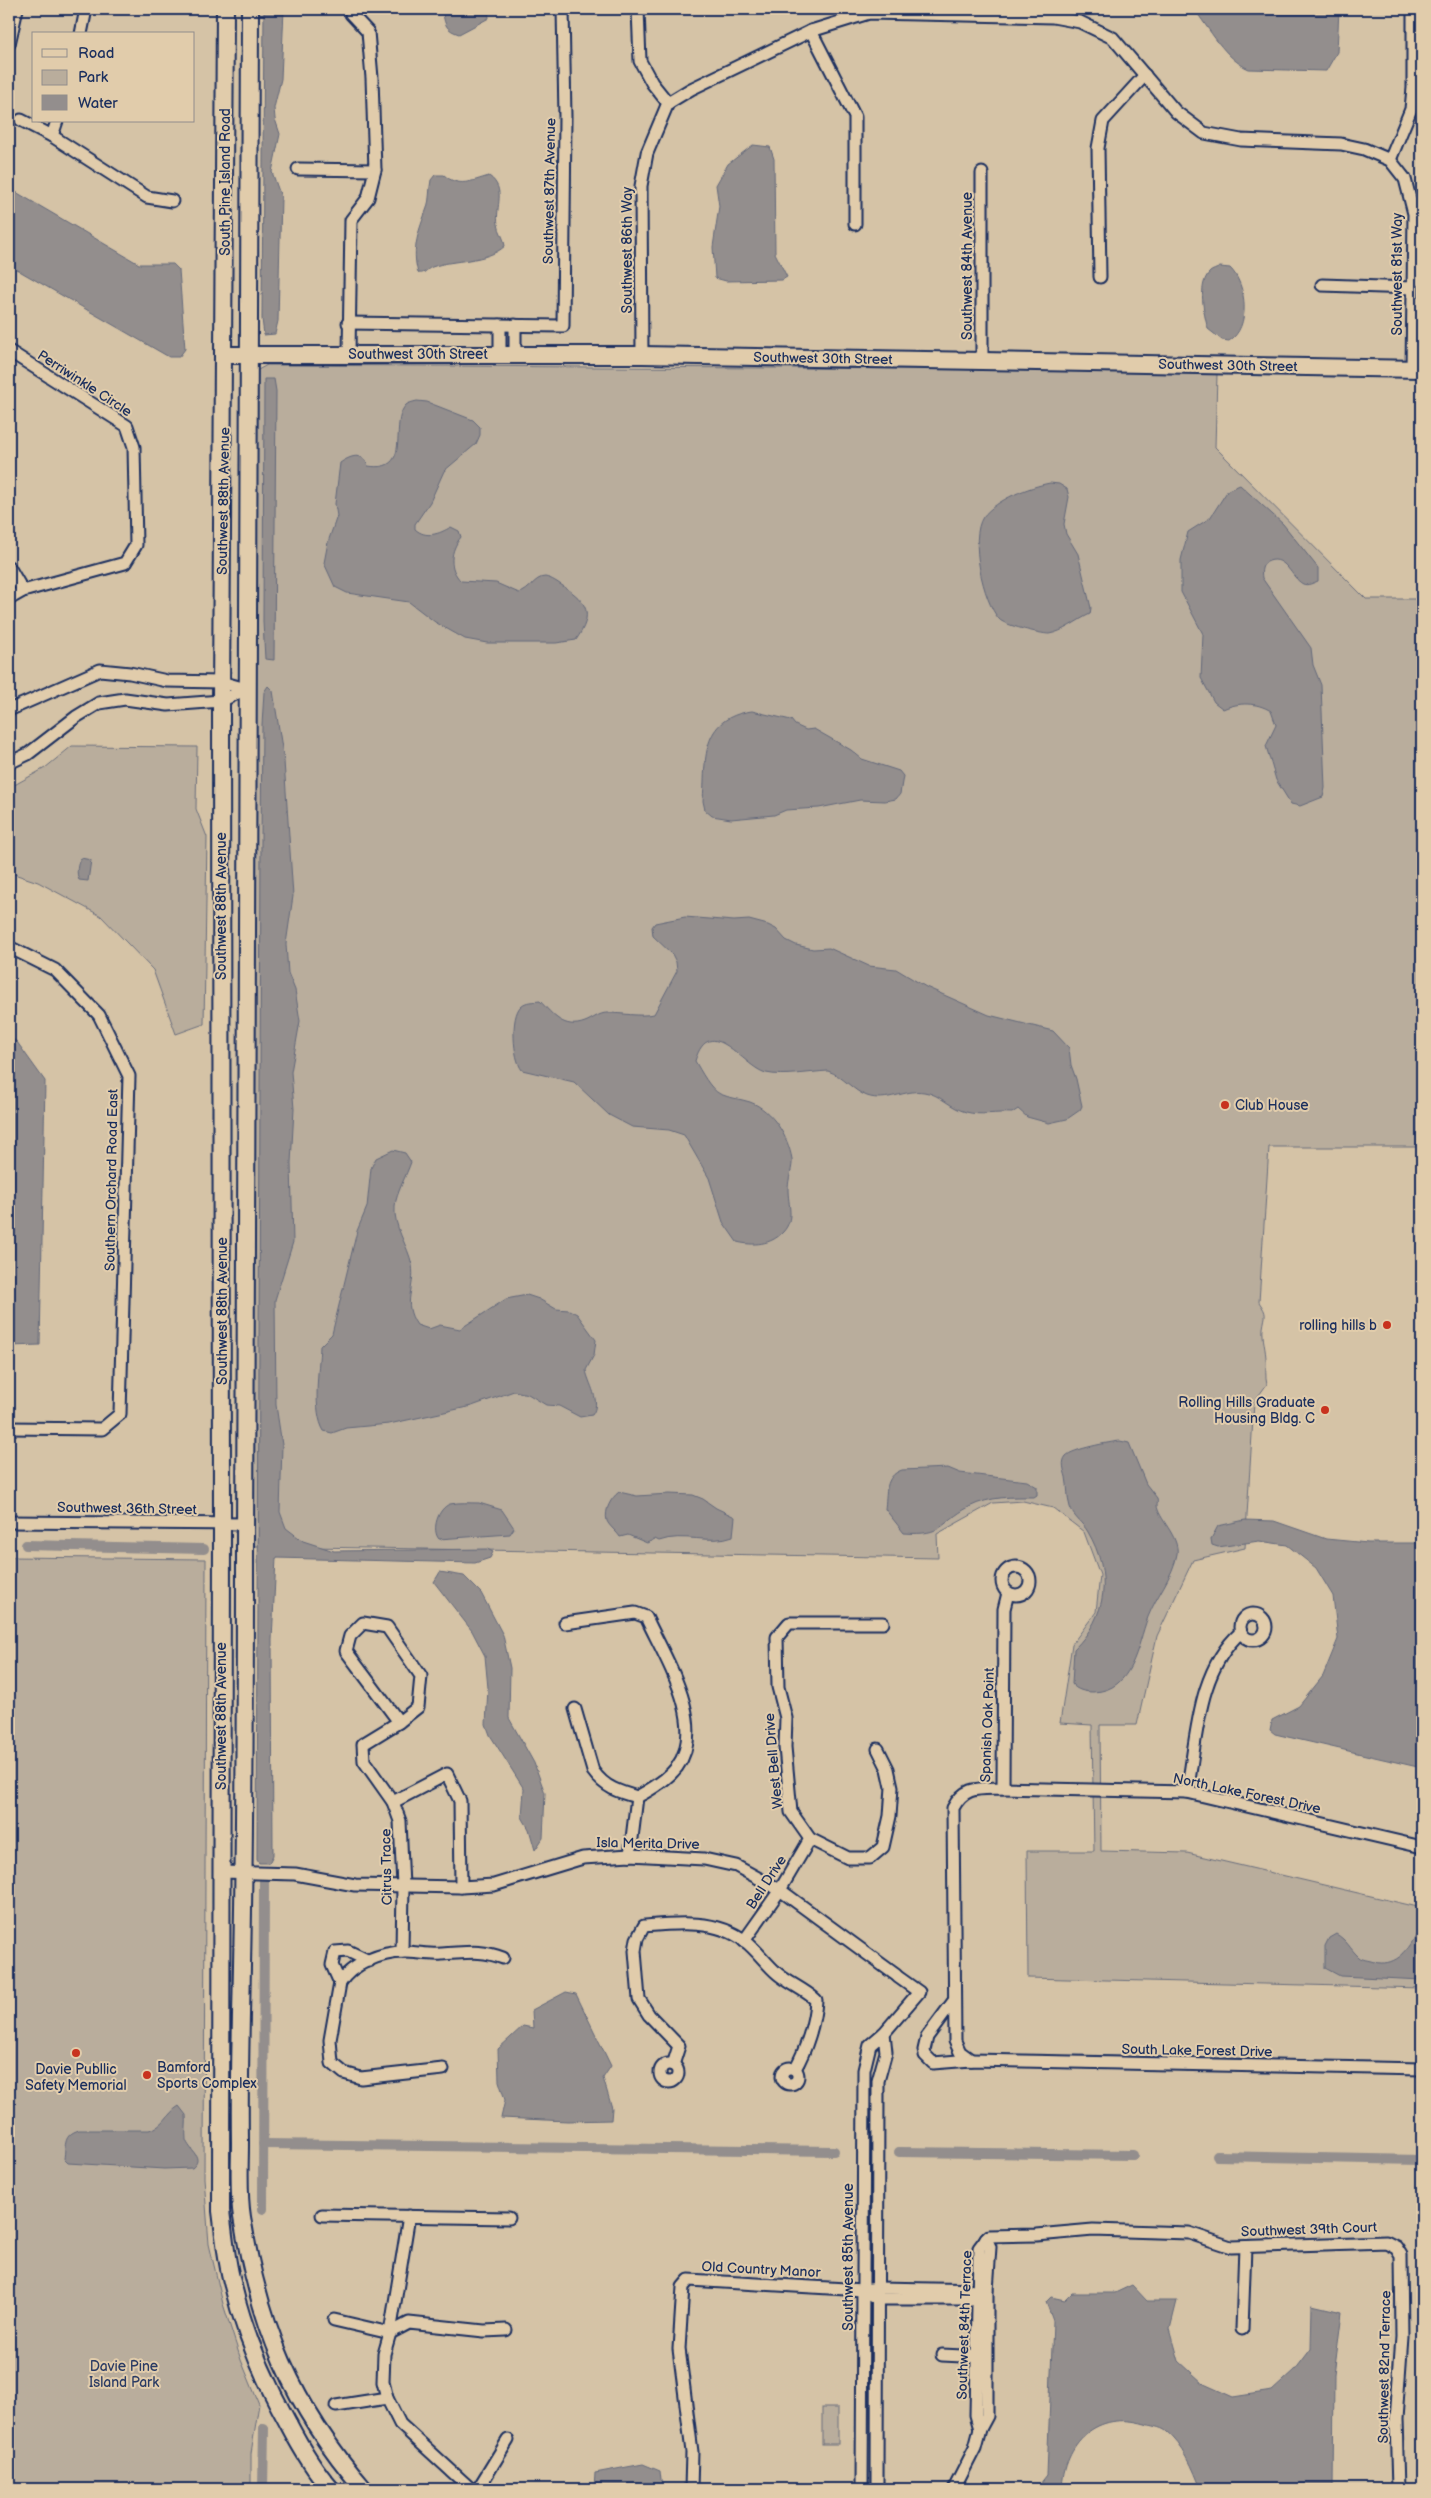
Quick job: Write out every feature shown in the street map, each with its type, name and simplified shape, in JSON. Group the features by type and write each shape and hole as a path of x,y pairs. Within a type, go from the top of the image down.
{"main road":[{"name":"South Pine Island Road","path":"224,355 225,9"},
{"name":"South Pine Island Road","path":"248,355 250,9"},
{"name":"Southwest 30th Street","path":"224,355 642,354 1417,369"},
{"name":"Southwest 88th Avenue","path":"224,355 221,682 222,1524 220,2211 229,2267 246,2331 265,2381 296,2439 322,2479 332,2489"},
{"name":"Southwest 88th Avenue","path":"248,355 244,1872 240,2206 250,2263 266,2325 286,2373 306,2411 345,2467 364,2489"}],"street":[{"path":"9,44 17,9"},
{"path":"81,32 86,9"},
{"path":"349,354 351,220 368,198 375,170 372,78 368,32 351,14 351,9"},
{"name":"Southwest 87th Avenue","path":"348,323 563,326 565,127 563,9"},
{"path":"638,9 640,60 652,82 668,103 691,89 811,30 869,13 1053,17 1080,22 1113,38 1176,112 1204,133 1241,140 1341,144 1364,149 1390,160 1411,109 1414,88 1413,9"},
{"path":"811,30 855,117 855,224"},
{"path":"1100,278 1098,148 1103,121 1145,75"},
{"name":"Southwest 86th Way","path":"642,354 641,186 647,153 668,103"},
{"path":"21,120 52,136 147,197 172,201"},
{"path":"52,136 57,122"},
{"name":"Southwest 81st Way","path":"1390,160 1405,179 1414,214 1412,288 1417,369"},
{"path":"298,169 375,170"},
{"name":"Southwest 84th Avenue","path":"982,173 982,360"},
{"path":"1322,285 1412,288"},
{"path":"500,325 508,355"},
{"path":"508,355 515,325"},
{"name":"Perriwinkle Circle","path":"9,351 127,426 134,447 136,545 125,563 23,591 9,599"},
{"path":"9,567 23,591"},
{"path":"9,710 100,670 130,673 168,681 221,682 246,689"},
{"path":"9,763 28,754 76,717 100,703 124,699 168,705 221,701 246,689"},
{"name":"Southern Orchard Road East","path":"9,947 55,970 98,1015 129,1076 120,1414 102,1429 9,1428"},
{"name":"Southwest 36th Street","path":"9,1522 245,1524"},
{"name":"Spanish Oak Point","path":"955,2041 952,1808 959,1797 971,1790 1003,1788 1004,1609 1008,1593"},
{"path":"564,1623 635,1613 646,1617 683,1700 689,1725 686,1749 677,1767 659,1785 638,1797 613,1790 599,1780 593,1772 575,1709"},
{"name":"West Bell Drive","path":"810,1839 791,1812 784,1747 786,1718 778,1687 777,1637 789,1623 883,1623"},
{"name":"Citrus Trace","path":"399,1722 346,1651 350,1636 363,1624 387,1627 421,1676 418,1707 399,1722 364,1744 364,1761 393,1802 400,1822 403,1886 402,1952"},
{"path":"1187,1792 1206,1687 1227,1645 1241,1632"},
{"path":"810,1839 848,1858 870,1858 883,1847 890,1816 892,1787 888,1769 878,1749"},
{"path":"393,1802 447,1774 460,1801 461,1887"},
{"name":"North Lake Forest Drive","path":"1003,1788 1187,1792 1422,1847"},
{"path":"630,1855 638,1797"},
{"name":"Bell Drive","path":"744,1940 780,1890 810,1839"},
{"name":"Isla Merita Drive","path":"220,1872 295,1874 355,1885 461,1887 494,1885 583,1858 630,1855 704,1858 736,1866 780,1890 919,1992"},
{"path":"673,2065 679,2046 649,2015 639,1999 635,1951 637,1939 644,1926 678,1923 700,1924 744,1940 779,1974 816,2000 816,2012 800,2060 795,2069"},
{"path":"340,1983 332,1965 335,1952 348,1951 369,1961"},
{"path":"443,2069 362,2078 344,2073 332,2063 330,2040 340,1983 352,1968 402,1952 433,1955 486,1952 503,1958"},
{"name":"Southwest 85th Avenue","path":"862,2489 864,2070 870,2045 884,2033 919,1992"},
{"path":"953,2002 925,2040 924,2050 928,2059 933,2063 971,2060"},
{"path":"877,2489 878,2081 886,2052 884,2033"},
{"path":"930,2033 945,2033 955,2041 960,2052 971,2060"},
{"name":"South Lake Forest Drive","path":"971,2060 1422,2069"},
{"path":"322,2215 509,2218"},
{"path":"409,2216 390,2333 384,2354 383,2382 387,2398 400,2424 471,2489"},
{"name":"Southwest 39th Court","path":"986,2238 992,2235 1038,2235 1103,2230 1189,2233 1231,2247 1386,2242 1396,2246"},
{"name":"Southwest 84th Terrace","path":"954,2489 975,2448 980,2429 976,2414 982,2357 983,2295 979,2248 986,2238"},
{"name":"Southwest 82nd Terrace","path":"1396,2246 1401,2255 1402,2337 1396,2419 1398,2489"},
{"path":"1242,2329 1245,2247"},
{"name":"Old Country Manor","path":"691,2489 692,2452 679,2349 683,2287 689,2280 863,2290"},
{"path":"863,2290 878,2293 983,2295"},
{"path":"334,2320 390,2333 408,2323 484,2331 506,2330"},
{"path":"942,2356 982,2357"},
{"path":"336,2406 387,2398"},
{"path":"478,2489 508,2440"}],"green space":[{"path":"267,365 1101,370 1217,374 1215,447 1366,599 1422,599 1422,1147 1269,1147 1259,1302 1265,1315 1263,1332 1267,1384 1254,1402 1245,1548 1193,1560 1157,1636 1137,1725 1100,1725 1101,1851 1187,1853 1422,1908 1422,1988 1028,1978 1027,1851 1094,1851 1092,1725 1060,1723 1072,1644 1096,1612 1100,1575 1084,1532 1053,1508 1023,1501 993,1503 937,1534 938,1558 254,1546 253,380 258,370"},
{"path":"72,746 197,747 196,809 207,837 204,1024 176,1034 153,970 101,916 38,882 14,874 9,875 9,788 45,768"},
{"name":"Davie Pine Island Park","path":"9,1557 206,1559 204,2178 209,2244 223,2304 241,2360 259,2404 251,2453 251,2489 9,2489"},
{"path":"822,2408 838,2408 838,2444 822,2444"}],"water":[{"path":"264,9 284,9 281,79 274,108 280,134 272,172 281,197 278,321 275,334 264,335 262,319"},
{"path":"431,9 488,9 489,18 459,34 447,27 443,14"},
{"path":"1194,9 1339,9 1337,52 1326,71 1249,69 1225,51"},
{"path":"753,145 770,147 774,159 775,253 787,277 782,280 726,281 715,278 713,247 719,206 716,185 728,164"},
{"path":"435,175 444,175 460,182 489,176 494,181 498,186 499,192 497,217 499,230 505,246 489,255 441,264 423,273 418,273 415,256 417,240 428,205 431,180"},
{"path":"9,188 139,264 173,264 179,270 185,349 179,357 169,357 9,265"},
{"path":"1220,267 1230,268 1236,275 1243,295 1244,306 1241,326 1236,335 1229,341 1222,340 1208,329 1203,308 1203,292 1206,277 1211,271"},
{"path":"264,379 274,379 276,391 274,660 265,659 263,622"},
{"path":"417,401 427,402 473,420 480,427 480,435 476,444 444,471 430,502 415,524 415,529 428,535 442,532 451,527 459,531 461,537 453,554 452,565 461,581 496,583 519,593 526,590 538,579 545,577 563,586 583,603 586,609 585,623 576,640 556,643 487,643 465,639 435,622 409,602 347,593 335,587 324,563 328,542 337,516 335,504 340,463 356,456 363,458 368,466 382,466 391,462 398,445 401,413 407,404"},
{"path":"1050,483 1059,484 1067,489 1069,497 1064,524 1066,534 1078,554 1091,608 1090,614 1065,628 1049,634 1014,626 999,619 993,610 983,584 977,539 983,517 996,505 1023,491"},
{"path":"1240,485 1283,524 1318,568 1318,581 1307,585 1299,581 1280,561 1266,562 1262,570 1262,578 1311,648 1313,665 1321,685 1325,788 1323,797 1300,806 1291,804 1276,780 1266,746 1276,725 1271,711 1247,704 1223,709 1214,702 1201,678 1203,634 1181,592 1181,560 1188,532 1210,518 1228,490"},
{"path":"268,686 273,691 284,761 293,896 286,944 288,973 295,990 300,1021 291,1072 294,1109 291,1163 293,1242 275,1300 276,1405 282,1445 280,1512 286,1528 303,1541 334,1551 487,1549 493,1552 490,1558 475,1563 276,1558 272,1640 273,1855 269,1863 259,1863 257,1860 261,842 262,725 264,692"},
{"path":"752,711 791,720 795,725 806,730 814,729 851,750 862,759 899,771 903,776 900,794 896,799 885,801 860,800 819,808 786,810 774,815 731,819 712,816 705,810 703,801 704,771 709,744 714,732 722,722 735,715"},
{"path":"81,858 91,860 88,881 79,880 78,878 77,872"},
{"path":"685,917 734,921 749,920 768,925 776,929 786,940 796,945 813,949 829,948 869,966 896,969 926,987 989,1015 1053,1031 1069,1048 1071,1065 1082,1106 1080,1110 1067,1119 1049,1123 1027,1117 1018,1109 1012,1113 977,1114 966,1112 935,1095 924,1092 910,1092 874,1098 862,1094 828,1071 788,1074 766,1073 757,1069 728,1046 718,1041 709,1041 701,1047 695,1061 706,1079 716,1092 727,1097 750,1102 772,1117 783,1133 792,1159 788,1189 790,1217 787,1227 773,1240 767,1242 749,1244 737,1242 723,1222 709,1178 684,1135 669,1130 632,1127 609,1115 574,1082 522,1070 516,1057 515,1019 521,1006 527,1002 540,1001 560,1020 571,1024 585,1022 604,1013 654,1014 677,971 676,962 672,954 653,936 652,927 655,923"},
{"path":"9,1036 17,1042 45,1081 40,1345 9,1346"},
{"path":"393,1150 405,1153 411,1162 397,1196 395,1214 398,1229 412,1265 413,1274 409,1302 412,1317 417,1325 429,1329 440,1325 460,1329 506,1299 527,1295 539,1299 556,1309 569,1310 577,1314 596,1340 594,1355 586,1370 596,1404 592,1415 580,1417 559,1406 546,1405 528,1394 514,1391 472,1406 389,1424 346,1428 332,1433 324,1431 320,1423 317,1402 320,1346 332,1334 357,1231 367,1207 371,1168 376,1158"},
{"path":"1120,1441 1129,1443 1146,1484 1157,1498 1158,1510 1172,1534 1177,1554 1172,1571 1151,1609 1136,1653 1125,1675 1117,1684 1106,1690 1087,1692 1078,1689 1072,1684 1074,1649 1094,1623 1103,1594 1103,1578 1096,1547 1070,1507 1063,1466 1066,1456 1070,1453 1083,1448"},
{"path":"948,1468 960,1473 1027,1481 1037,1487 1037,1495 1034,1497 1001,1498 977,1503 935,1530 904,1533 885,1509 889,1481 896,1473 902,1470"},
{"path":"619,1492 637,1496 693,1495 735,1517 733,1536 715,1539 677,1538 659,1541 655,1539 647,1543 628,1535 620,1537 608,1523 606,1517 609,1505"},
{"path":"457,1503 479,1503 502,1510 514,1528 510,1534 439,1539 436,1530 437,1520 439,1514 446,1506"},
{"path":"1245,1520 1274,1521 1326,1539 1368,1543 1422,1543 1422,1768 1275,1734 1270,1730 1272,1720 1299,1706 1323,1676 1338,1639 1333,1596 1316,1568 1287,1545 1259,1541 1218,1547 1212,1545 1211,1539 1218,1526"},
{"path":"440,1572 464,1576 481,1593 503,1635 510,1668 509,1718 534,1763 545,1793 543,1838 535,1850 529,1829 522,1817 524,1789 490,1735 486,1724 488,1688 485,1656 472,1631 434,1582"},
{"path":"1422,1933 1422,1980 1340,1976 1325,1968 1325,1946 1329,1938 1336,1934 1360,1958 1381,1963 1399,1957 1408,1948 1416,1935"},
{"path":"566,1992 576,1994 611,2066 603,2078 612,2108 611,2120 568,2121 501,2118 505,2100 499,2081 498,2049 523,2026 533,2028 532,2010"},
{"path":"179,2106 186,2115 186,2140 197,2157 196,2164 192,2168 164,2169 68,2163 64,2159 66,2141 74,2132 79,2130 149,2130 162,2123"},
{"path":"1132,2285 1147,2301 1177,2301 1170,2329 1179,2361 1204,2384 1233,2397 1272,2391 1295,2370 1311,2349 1312,2305 1342,2312 1334,2375 1333,2489 1201,2489 1183,2450 1166,2431 1161,2428 1128,2421 1112,2422 1098,2426 1076,2444 1064,2472 1062,2489 1036,2489 1047,2475 1053,2321 1046,2302 1051,2297 1065,2300 1072,2293 1115,2293"},
{"path":"643,2464 660,2471 662,2489 594,2489 595,2473"}],"waterway":[{"path":"26,1545 204,1549"},
{"path":"263,2209 264,1881"},
{"path":"263,2144 834,2151"},
{"path":"899,2152 1133,2155"},
{"path":"1217,2156 1422,2160"},
{"path":"263,2489 264,2428"}],"place":[{"name":"Club House","path":"1225,1105"},
{"name":"rolling hills b","path":"1387,1325"},
{"name":"Rolling Hills Graduate Housing Bldg. C","path":"1325,1410"},
{"name":"Davie Publlic Safety Memorial","path":"76,2053"},
{"name":"Bamford Sports Complex","path":"147,2075"}]}
